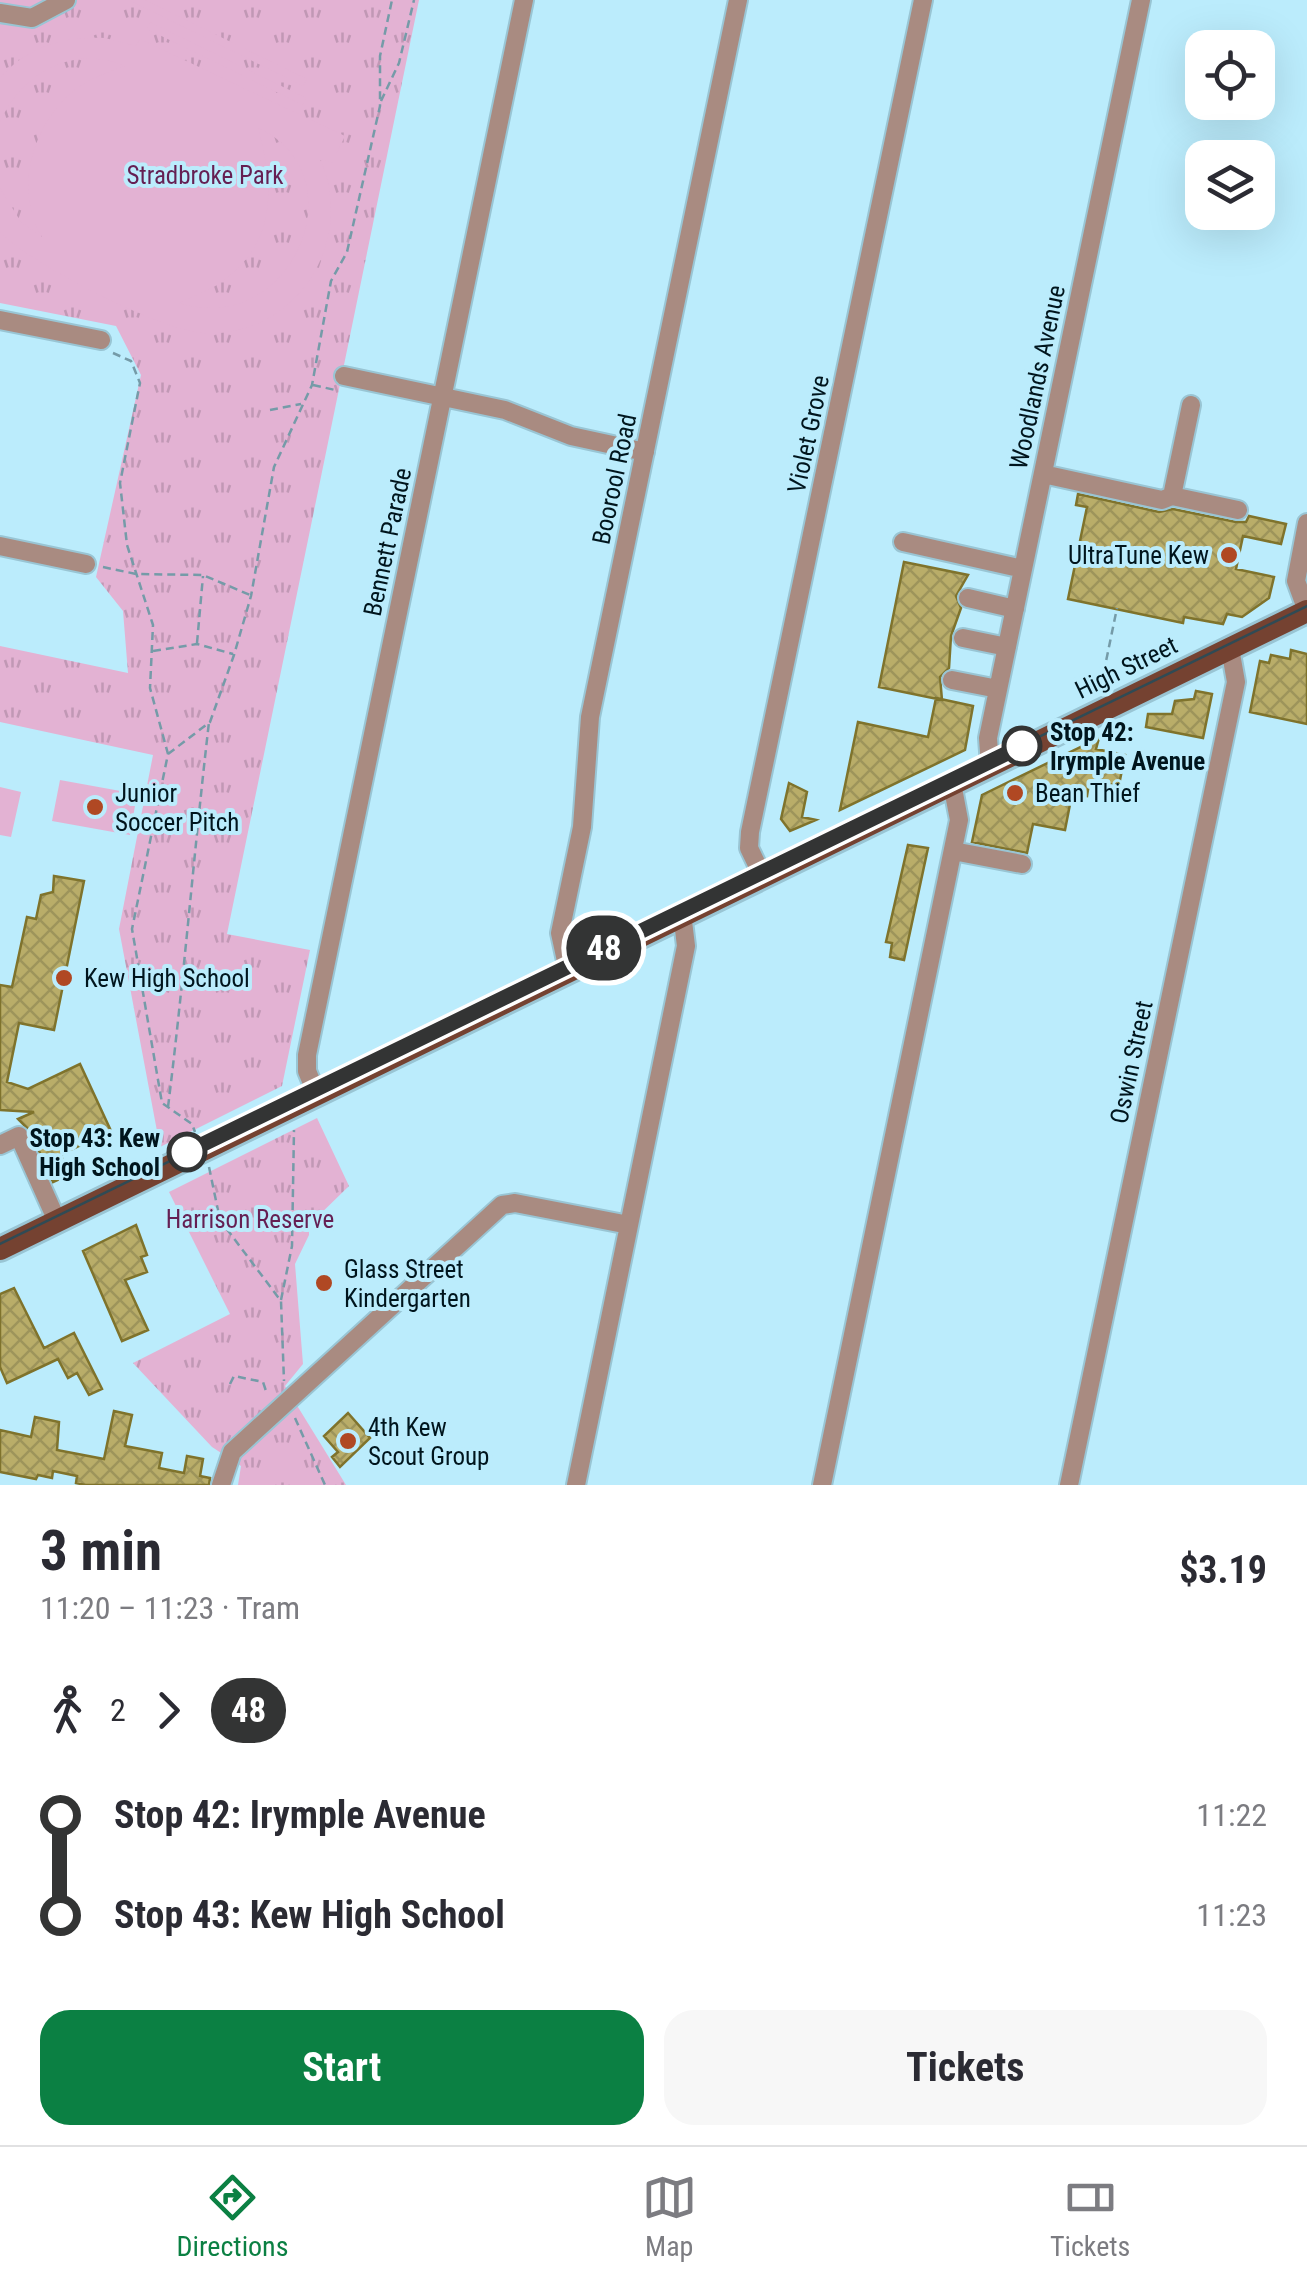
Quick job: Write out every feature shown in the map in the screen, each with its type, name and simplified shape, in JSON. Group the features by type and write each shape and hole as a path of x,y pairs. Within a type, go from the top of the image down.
{"main road":[{"name":"High Street","path":"0,1248 1307,611"}],"street":[{"path":"0,14 32,18 66,0"},
{"name":"Bennett Parade","path":"316,1093 307,1074 306,1056 524,0"},
{"name":"Boorool Road","path":"568,970 560,933 582,827 590,718 738,0"},
{"name":"Violet Grove","path":"762,876 748,848 750,832 924,0"},
{"name":"Woodlands Avenue","path":"990,764 988,738 1141,0"},
{"path":"0,320 100,340"},
{"path":"343,384 505,410 571,436 645,452"},
{"path":"1172,496 1191,405"},
{"path":"1043,474 1162,500 1172,496 1238,510"},
{"path":"1307,523 1296,581 1307,611"},
{"path":"903,542 1024,568"},
{"path":"0,546 86,564"},
{"path":"968,598 1016,609"},
{"path":"963,638 1007,647"},
{"name":"Oswin Street","path":"1069,1485 1236,682 1230,648"},
{"path":"952,680 998,690"},
{"path":"822,1485 953,851 959,811 952,784"},
{"path":"953,851 1022,864"},
{"path":"576,1485 686,946 682,914"},
{"path":"0,1144 19,1136 56,1221"},
{"path":"221,1485 232,1452 286,1391 502,1205 514,1203 629,1225"}],"path":[{"path":"168,1108 191,928 196,828 210,722 251,596 274,467 312,385 330,280 347,252 380,102 380,56 392,0"},
{"path":"380,102 395,76 414,0"},
{"path":"100,340 118,358 131,361 140,383 120,483 127,545 153,625 150,688 168,754 132,929 162,1103 197,1130 190,1134 210,1170 220,1220 281,1301"},
{"path":"312,385 343,384"},
{"path":"270,410 303,404"},
{"path":"86,564 136,574 202,575 251,596"},
{"path":"197,644 202,575"},
{"path":"1111,684 1104,671 1117,608"},
{"path":"152,651 197,644 234,655"},
{"path":"168,754 210,722"},
{"path":"293,1128 292,1246 281,1301 286,1391 325,1485"},
{"path":"230,1384 234,1376 256,1378 263,1382 268,1398 286,1391"}],"green space":[{"name":"Stradbroke Park","path":"0,0 419,0 227,934 310,950 282,1086 160,1147 119,929 153,755 0,722 0,646 128,673 123,611 96,577 141,375 116,326 0,303"},
{"path":"129,0 145,0 307,79 303,86"},
{"path":"150,22 306,98 303,105 147,29"},
{"path":"90,38 136,46 140,39 345,136 332,163 320,159 329,190 330,221 324,251 310,279 291,302 266,319 237,330 204,333 184,329 128,308 66,277 0,232 0,188 21,222 42,237 33,218 29,178 32,157 48,119 76,89 125,66 87,59 51,67 22,89 0,122 0,78 34,51","holes":["258,128 289,150 305,180 308,213 300,246 281,276 253,297 219,308 179,303 215,286 239,267 262,232 268,193"]},
{"name":"Junior Soccer Pitch","path":"60,780 137,794 130,835 52,821"},
{"path":"0,787 21,792 11,837 0,835"},
{"name":"Harrison Reserve","path":"317,1118 349,1186 309,1225 309,1235 295,1264 303,1364 285,1386 346,1485 238,1485 241,1466 212,1447 133,1363 230,1314 169,1192"}],"building":[{"path":"1078,494 1159,512 1173,509 1236,522 1246,522 1249,516 1286,524 1281,544 1243,536 1236,569 1274,577 1269,598 1242,617 1227,614 1223,624 1184,617 1183,623 1068,599 1087,507 1076,505"},
{"path":"904,562 968,575 956,596 961,608 951,636 949,668 940,677 942,700 879,687"},
{"path":"1291,650 1307,654 1307,724 1250,712 1260,661 1269,663 1271,655 1290,659"},
{"path":"1196,691 1212,694 1203,738 1146,727 1148,714 1172,714 1175,701 1194,699"},
{"path":"936,698 973,706 965,750 840,810 858,722 928,737"},
{"path":"1099,738 1096,749 1125,755 1119,785 1089,783 1087,796 1072,794 1065,830 1033,824 1027,853 972,842 982,795"},
{"path":"789,783 807,792 802,817 816,820 790,831 781,819"},
{"path":"908,845 928,848 904,960 890,957 892,943 886,942"},
{"path":"54,876 84,881 54,1030 19,1023 7,1082 28,1089 80,1064 111,1131 61,1156 64,1177 53,1182 30,1131 18,1119 34,1112 0,1110 0,985 12,987 27,917 36,919 41,895 53,892"},
{"path":"136,1225 147,1255 141,1257 147,1272 125,1280 148,1330 122,1341 83,1251"},
{"path":"14,1288 44,1348 74,1333 102,1389 89,1395 77,1373 68,1378 58,1359 7,1383 0,1367 0,1294"},
{"path":"114,1411 132,1415 125,1446 162,1453 159,1468 184,1473 187,1456 203,1459 200,1476 210,1478 209,1485 85,1485 76,1483 77,1476 53,1471 52,1478 38,1475 36,1479 0,1472 0,1430 31,1437 35,1417 59,1422 57,1450 104,1459"},
{"name":"4th Kew Scout Group","path":"348,1413 370,1438 340,1467 332,1457 338,1452 324,1436"}],"tram line":[{"path":"0,1244 1307,606"},
{"name":"48","path":"187,1152 1022,746"}],"place":[{"name":"UltraTune Kew","path":"1229,555"},
{"name":"Stop 42: Irymple Avenue","path":"1022,746"},
{"name":"Bean Thief","path":"1015,793"},
{"name":"Junior Soccer Pitch","path":"95,807"},
{"name":"Kew High School","path":"64,978"},
{"name":"Stop 43: Kew High School","path":"187,1152"},
{"name":"Glass Street Kindergarten","path":"324,1283"},
{"name":"4th Kew Scout Group","path":"348,1441"}]}
